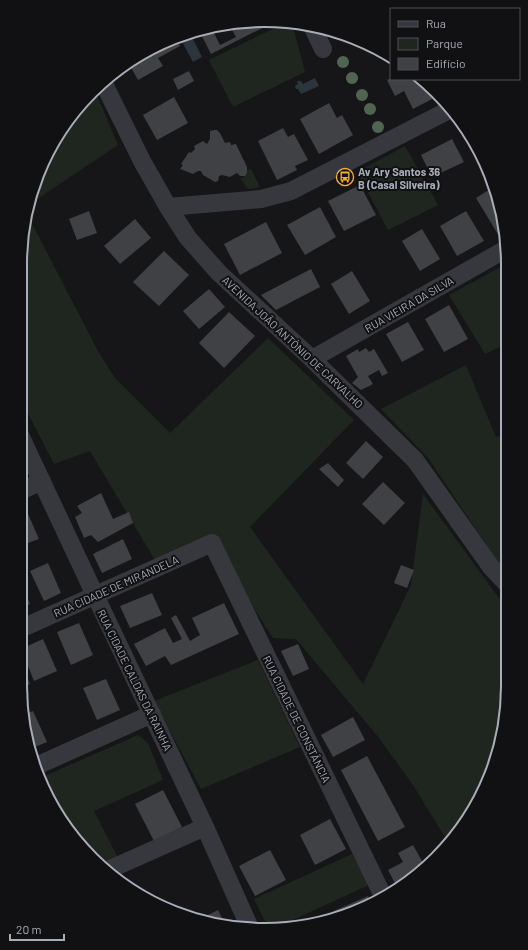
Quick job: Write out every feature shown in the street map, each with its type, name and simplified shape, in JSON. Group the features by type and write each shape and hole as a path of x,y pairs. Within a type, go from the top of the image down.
{"street":[{"path":"315,33 323,49"},
{"name":"AVENIDA JOÃO ANTÓNIO DE CARVALHO","path":"106,88 142,161 168,207 188,238 219,273 312,359 415,460 491,567 501,578"},
{"path":"168,207 261,200 292,191 445,112"},
{"name":"RUA VIEIRA DA SILVA","path":"312,359 500,252"},
{"name":"RUA CIDADE CALDAS DA RAINHA","path":"27,450 205,827 247,922"},
{"path":"27,488 42,481"},
{"name":"RUA CIDADE DE MIRANDELA","path":"27,626 212,543"},
{"name":"RUA CIDADE DE CONSTÂNCIA","path":"212,543 381,892"},
{"path":"41,764 152,714"},
{"path":"113,868 205,827"}],"green space":[{"path":"275,28 294,29 305,72 233,107 209,60"},
{"path":"97,95 118,145 36,200 45,173 59,145 76,120"},
{"path":"405,146 438,205 388,230 357,172"},
{"path":"251,169 260,187 248,189 240,179 245,176 247,170"},
{"path":"31,222 99,353 115,378 170,433 268,338 354,420 250,527 363,684 411,585 423,494 501,601 501,686 499,717 493,747 477,791 461,818 445,838 413,785 379,738 296,639 273,638 212,543 159,567 90,451 54,464 27,412 27,264"},
{"path":"501,267 501,346 485,354 449,295"},
{"path":"466,365 496,437 501,436 501,567 428,458 381,409"},
{"path":"258,660 300,747 201,789 154,701"},
{"path":"138,735 148,743 163,780 94,811 118,858 106,862 96,854 67,818 51,791 45,776"},
{"path":"352,854 369,885 290,921 266,923 254,899"}],"shaded area":[{"path":"193,38 202,57 193,62 182,42"},
{"path":"315,78 319,86 301,94 298,89 296,89 295,86 298,84 297,81 301,81 303,84"}],"building":[{"path":"264,27 211,54 202,36 214,33 220,45 236,37 232,29"},
{"path":"179,43 180,46 158,58 163,66 138,80 131,68 159,51"},
{"path":"189,71 194,81 178,90 173,79"},
{"path":"390,78 390,80 413,80 434,98 413,109 404,91 395,96 387,80"},
{"path":"174,97 188,123 157,140 143,115"},
{"path":"329,103 337,118 342,115 353,135 319,154 300,119"},
{"path":"283,128 288,137 294,134 308,160 295,166 297,170 277,180 258,141"},
{"path":"217,130 220,133 225,143 230,142 231,145 236,144 247,167 247,173 245,176 240,176 237,173 230,177 222,175 219,176 218,181 215,182 203,175 201,171 193,174 180,169 183,165 181,164 189,152 191,153 195,149 194,146 203,141 207,144 210,139 210,131"},
{"path":"452,139 464,162 432,177 421,155"},
{"path":"360,185 376,215 344,231 328,201"},
{"path":"489,190 493,203 499,236 499,236 476,198"},
{"path":"320,207 336,237 305,255 287,225"},
{"path":"89,211 97,233 77,240 69,219"},
{"path":"466,211 484,241 457,256 440,226"},
{"path":"135,219 151,238 120,264 104,246"},
{"path":"266,222 282,253 240,275 224,244"},
{"path":"422,229 440,259 420,271 402,241"},
{"path":"164,251 189,275 159,306 133,282"},
{"path":"311,269 320,287 276,310 261,295"},
{"path":"352,271 370,301 349,314 331,284"},
{"path":"209,289 225,307 199,329 183,311"},
{"path":"449,305 468,339 444,352 425,319"},
{"path":"229,312 255,336 224,368 199,343"},
{"path":"408,322 424,350 402,362 386,334"},
{"path":"366,348 369,352 374,349 388,373 382,376 379,370 368,376 373,384 361,390 352,383 358,377 346,356 358,349 359,352"},
{"path":"366,441 383,457 363,479 346,463"},
{"path":"328,463 344,480 338,487 319,469"},
{"path":"383,482 405,503 384,525 362,504"},
{"path":"101,493 113,519 129,512 133,523 98,542 91,535 84,538 75,517 82,513 77,506"},
{"path":"27,512 39,539 27,543"},
{"path":"123,539 132,559 102,573 93,554"},
{"path":"48,563 61,593 44,601 30,571"},
{"path":"401,565 414,570 407,588 394,583"},
{"path":"152,593 162,615 130,628 120,606"},
{"path":"27,597 30,604 27,605"},
{"path":"224,603 239,634 171,665 165,656 146,666 134,644 165,628 173,643 182,639 171,618 176,615 190,641 200,635 192,618"},
{"path":"79,623 93,655 71,665 57,632"},
{"path":"43,639 57,671 34,681 27,664 27,646"},
{"path":"298,644 309,669 293,676 281,651"},
{"path":"27,677 30,684 27,686"},
{"path":"106,679 120,710 97,720 83,688"},
{"path":"33,711 47,742 35,747 29,717 29,713"},
{"path":"353,717 365,740 333,757 321,735"},
{"path":"367,756 405,827 378,841 341,770"},
{"path":"163,790 182,827 154,841 135,804"},
{"path":"330,819 346,849 315,865 300,835"},
{"path":"413,845 423,862 395,883 388,870 403,862 398,853"},
{"path":"270,850 286,880 255,896 239,866"},
{"path":"368,896 369,899 355,905 334,911"},
{"path":"218,910 222,919 218,918 207,916"}],"place":[{"name":"Av Ary Santos 36 B (Casal Silveira)","path":"345,177"}]}
